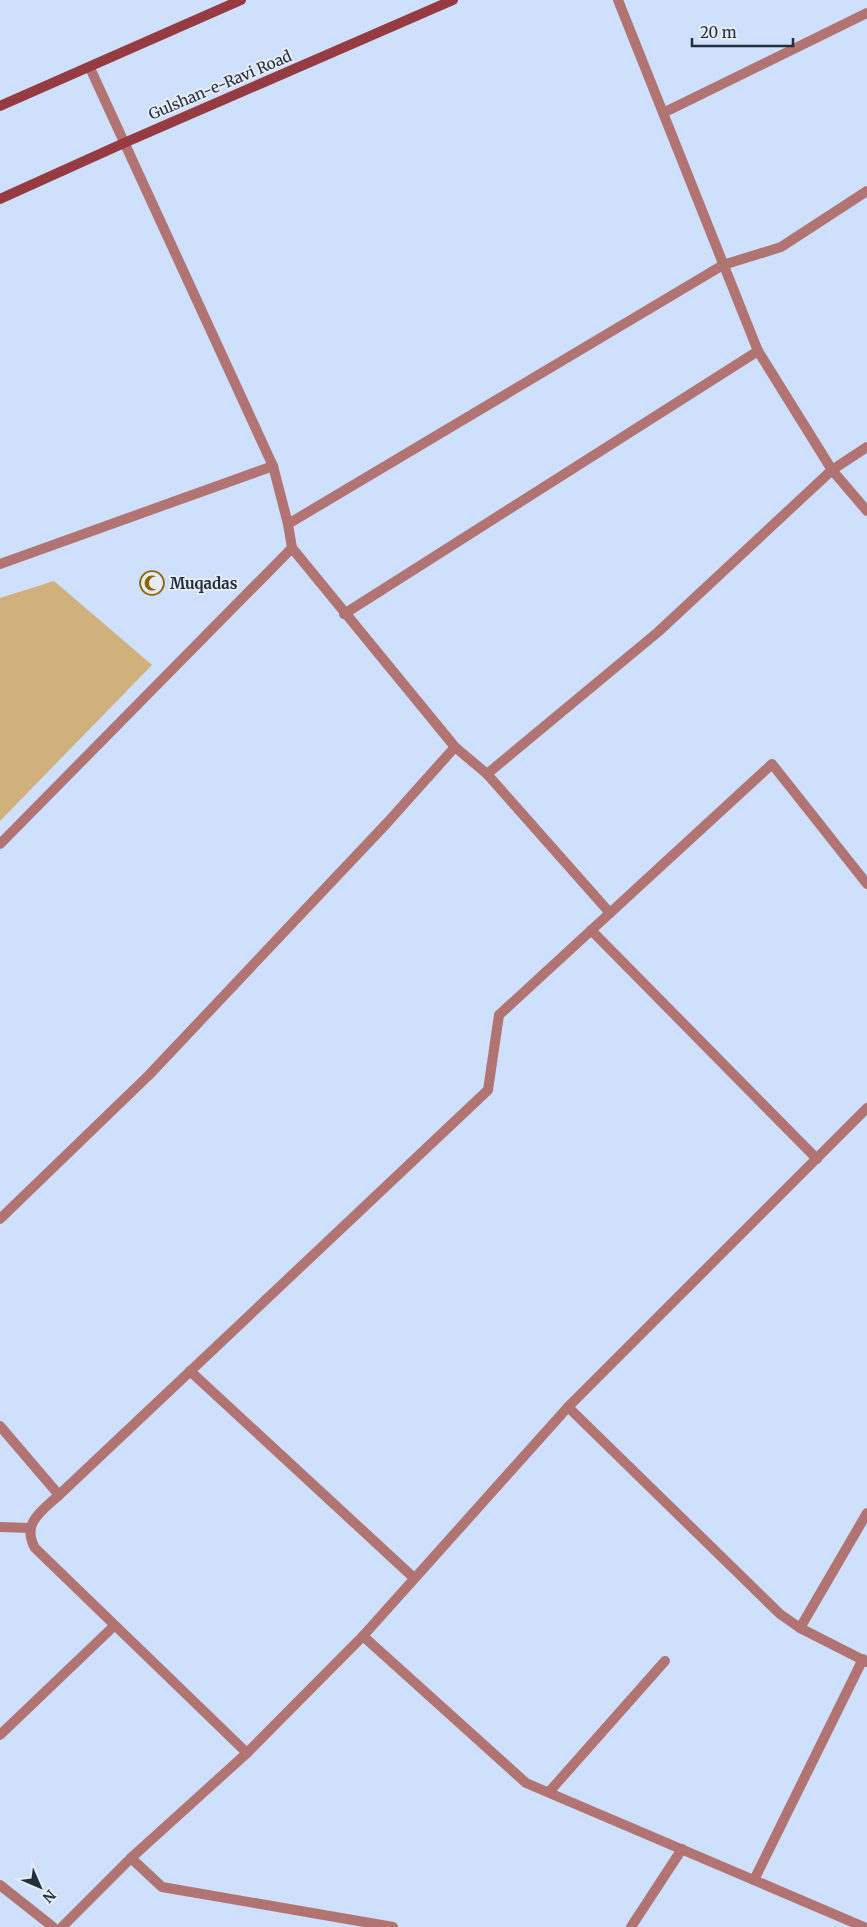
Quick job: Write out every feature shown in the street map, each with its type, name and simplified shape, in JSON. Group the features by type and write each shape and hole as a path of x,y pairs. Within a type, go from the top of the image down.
{"main road":[{"path":"0,106 241,0"},
{"name":"Gulshan-e-Ravi Road","path":"0,199 124,143 454,0"}],"street":[{"path":"618,0 758,350 832,470 867,511"},
{"path":"664,112 867,13"},
{"path":"90,68 273,466 288,524 292,548 344,614 455,747 487,774 610,913"},
{"path":"288,524 723,265 781,247 867,191"},
{"path":"344,614 758,350"},
{"path":"487,774 658,632 832,470 867,447"},
{"path":"0,564 273,466"},
{"path":"0,844 292,548"},
{"path":"0,1219 149,1075 381,831 455,747"},
{"path":"247,1753 35,1548 30,1539 30,1528 34,1520 488,1090 499,1015 772,764 867,884"},
{"path":"591,930 817,1159"},
{"path":"62,1927 131,1858 247,1753 362,1636 568,1407 867,1108"},
{"path":"190,1371 414,1578"},
{"path":"568,1407 780,1614 800,1628 865,1661 754,1880"},
{"path":"0,1426 60,1495"},
{"path":"800,1628 867,1513"},
{"path":"0,1527 30,1528"},
{"path":"0,1735 114,1626"},
{"path":"362,1636 526,1782 864,1927"},
{"path":"549,1792 665,1661"},
{"path":"631,1927 682,1849"},
{"path":"131,1858 162,1887 393,1927"},
{"path":"0,1885 53,1927"}],"shaded area":[{"path":"54,581 152,665 0,821 0,598"}],"place":[{"name":"Muqadas","path":"152,583"}]}
